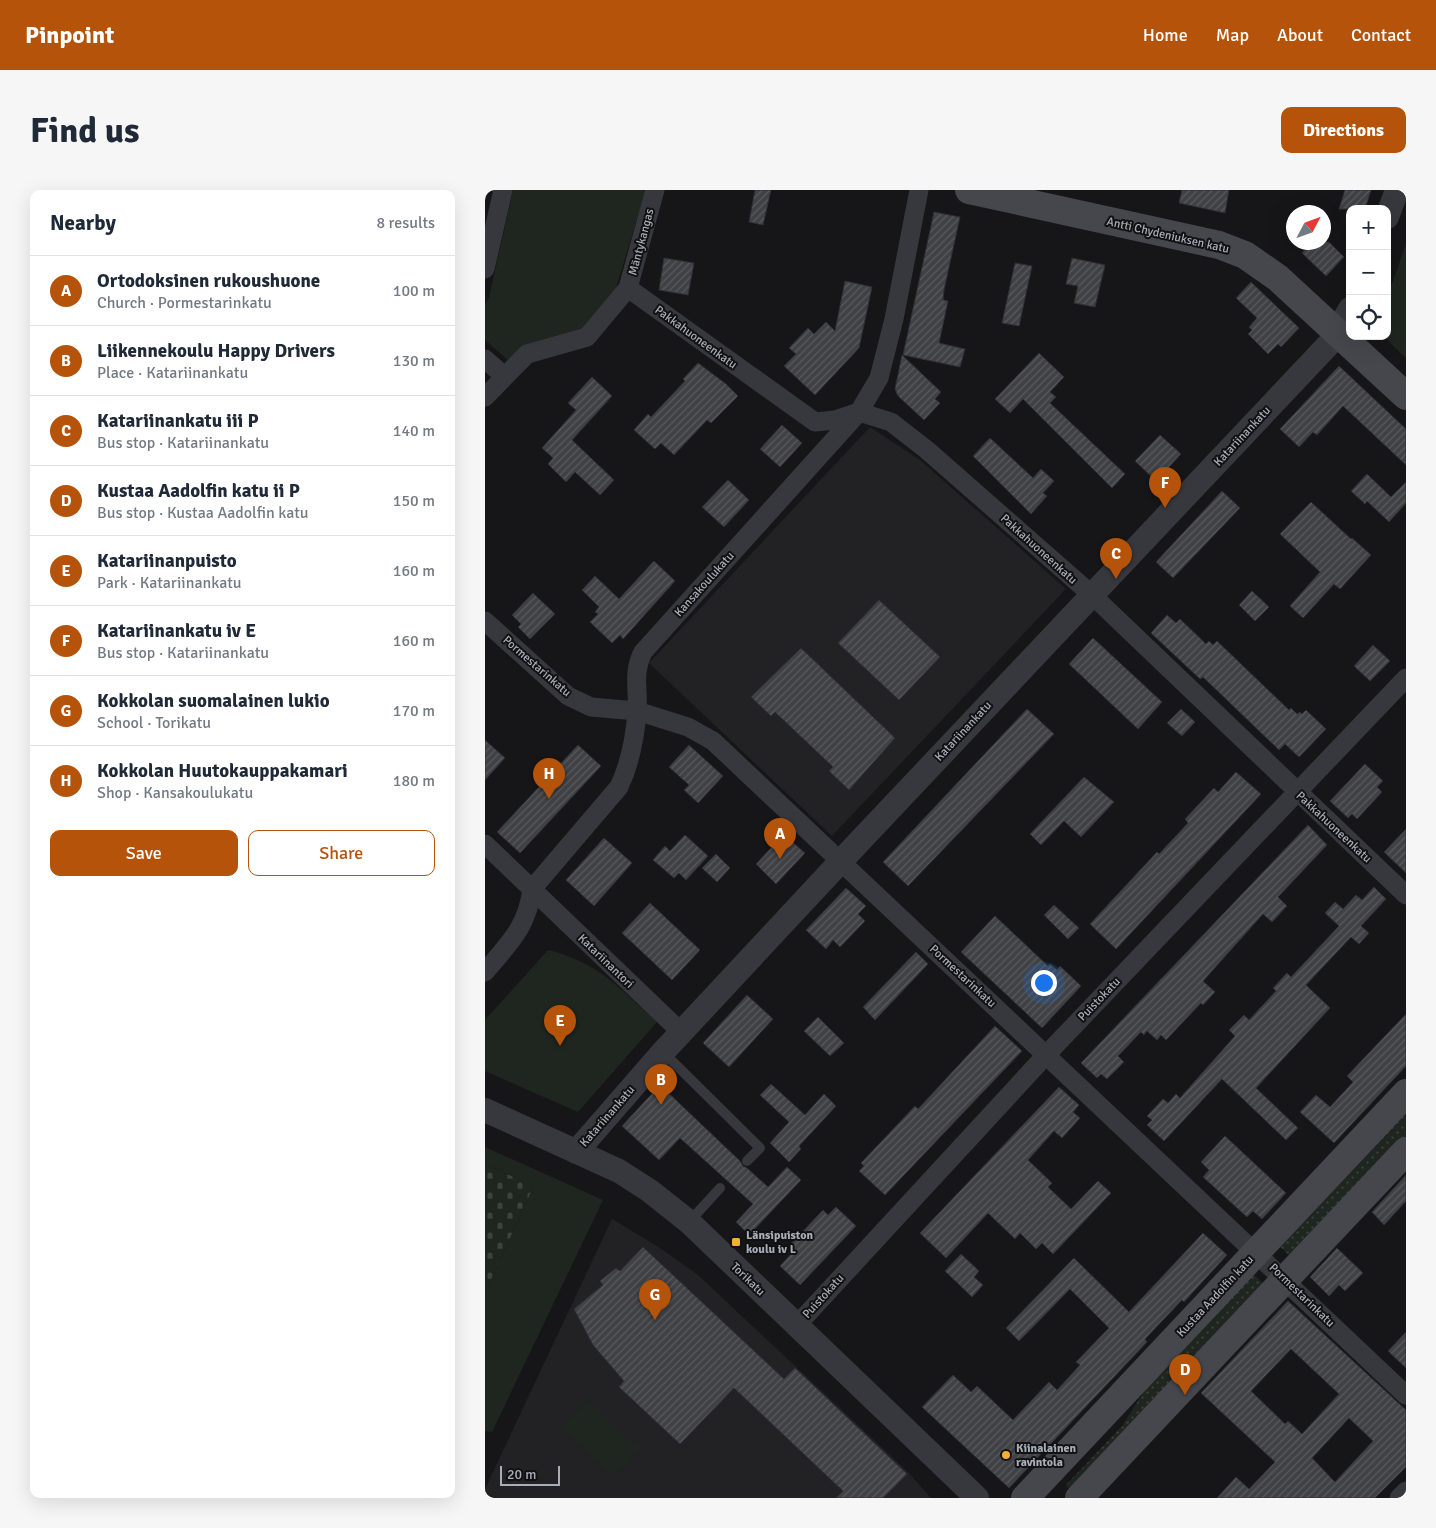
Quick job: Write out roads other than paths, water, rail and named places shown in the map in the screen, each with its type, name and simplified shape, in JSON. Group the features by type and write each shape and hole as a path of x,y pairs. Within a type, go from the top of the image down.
{"main road":[{"name":"Antti Chydeniuksen katu","path":"969,190 1219,245 1245,255 1343,320 1406,396"},
{"name":"Kustaa Aadolfin katu","path":"1025,1498 1406,1094"},
{"path":"1079,1498 1406,1152"}],"street":[{"path":"485,269 503,190"},
{"name":"Mäntykangas","path":"485,397 527,354 587,337 628,288 655,190"},
{"name":"Kansakoulukatu","path":"485,972 522,927 530,905 532,889 619,787 627,769 637,712 636,665 643,652 859,412 879,378 894,318 919,190"},
{"path":"1391,206 1397,190"},
{"name":"Pakkahuoneenkatu","path":"628,288 815,422 835,420 859,412 891,422 927,450 1091,595 1406,895"},
{"name":"Katariinankatu","path":"576,1152 681,1032 1330,343 1343,320"},
{"path":"485,359 504,376"},
{"name":"Pormestarinkatu","path":"485,621 568,696 591,707 637,712 688,727 713,741 1286,1279 1406,1395"},
{"name":"Puistokatu","path":"797,1325 1047,1054 1406,678"},
{"name":"Katariinantori","path":"485,844 681,1032"},
{"name":"Torikatu","path":"485,1110 619,1171 650,1191 689,1222 977,1498"},
{"path":"1399,1498 1406,1491"}],"lane":[{"path":"663,1052 760,1148 747,1161"},
{"path":"689,1222 720,1188"}],"place":[{"name":"Katariinankatu iv E","path":"1165,508"},
{"name":"Katariinankatu iii P","path":"1116,579"},
{"name":"Kokkolan Huutokauppakamari","path":"549,799"},
{"name":"Ortodoksinen rukoushuone","path":"780,859"},
{"name":"Katariinanpuisto","path":"560,1046"},
{"name":"Liikennekoulu Happy Drivers","path":"661,1105"},
{"name":"Länsipuiston koulu iv L","path":"736,1242"},
{"name":"Kokkolan suomalainen lukio","path":"655,1320"},
{"name":"Kustaa Aadolfin katu ii P","path":"1185,1395"},
{"name":"Kiinalainen ravintola","path":"1006,1455"}]}
